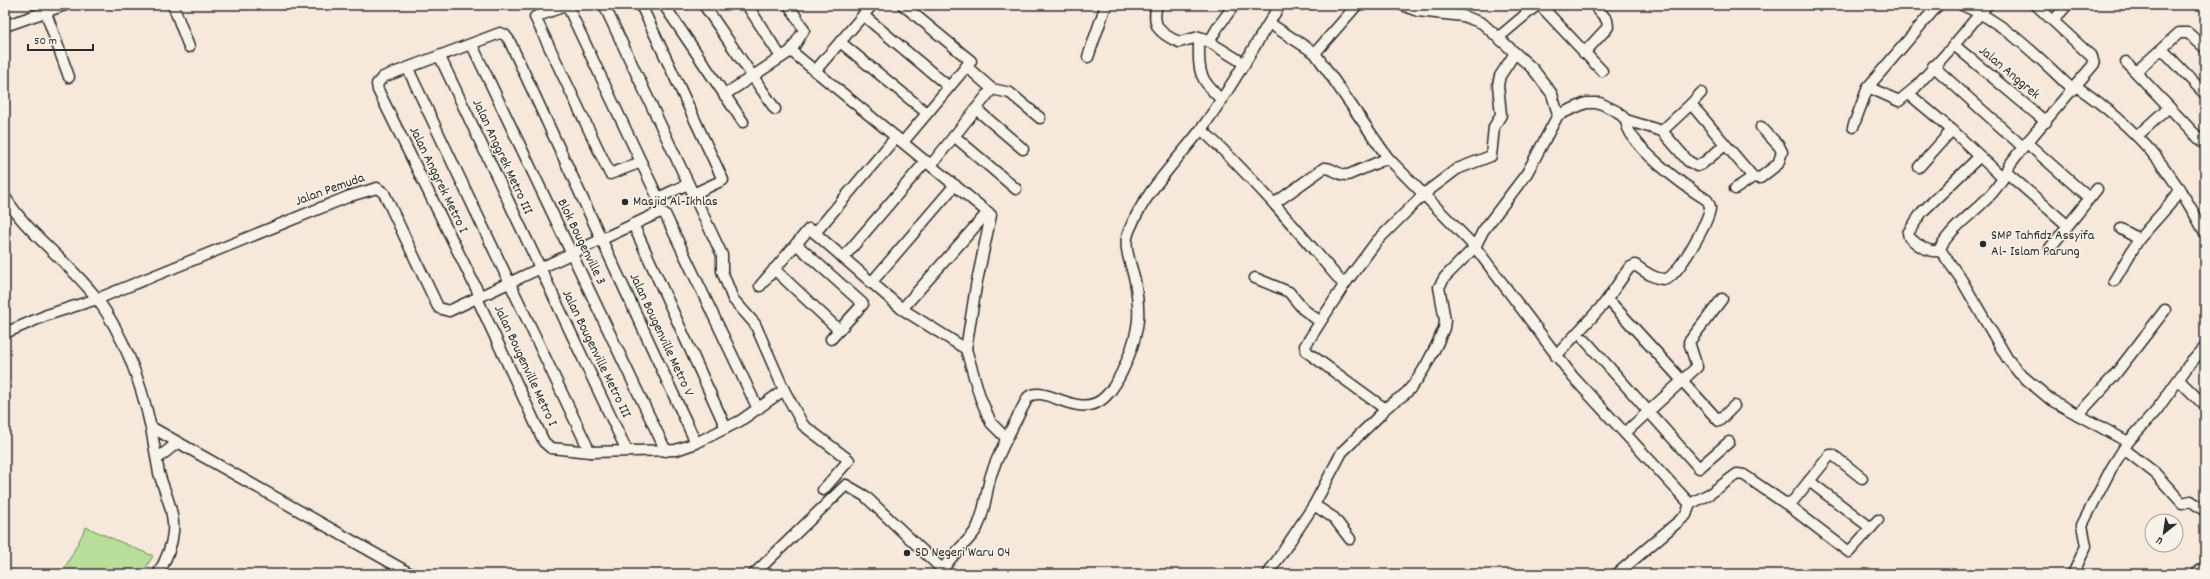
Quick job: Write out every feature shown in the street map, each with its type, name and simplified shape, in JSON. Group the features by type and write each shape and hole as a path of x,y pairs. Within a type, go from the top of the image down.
{"street":[{"path":"173,5 189,47"},
{"path":"641,162 610,174 535,17 568,5 658,198 688,184"},
{"path":"604,5 722,255 722,270 733,299 755,324 784,390 803,425 849,460 823,490"},
{"path":"641,5 723,180 693,194"},
{"path":"664,5 743,122"},
{"path":"704,5 775,108"},
{"path":"747,5 781,57"},
{"path":"724,95 791,51 804,30 789,5"},
{"path":"815,71 872,5"},
{"path":"815,233 899,139 927,113 971,61 903,5"},
{"path":"1088,57 1106,5"},
{"path":"1157,5 1154,16 1155,22 1165,35 1179,42 1199,37 1244,64"},
{"path":"1209,42 1218,26 1234,5"},
{"path":"754,574 846,485 865,496 943,572 978,527 991,475 1006,438 1032,395 1041,394 1080,406 1099,402 1111,390 1125,364 1138,319 1135,283 1127,243 1129,230 1156,182 1201,129 1222,100 1280,5"},
{"path":"1315,54 1357,5"},
{"path":"1402,5 1418,11 1463,16 1482,23 1499,37 1532,70 1552,94 1558,115"},
{"path":"1499,37 1538,5 1602,71"},
{"path":"1584,53 1608,27 1607,20 1594,5"},
{"path":"1853,127 1868,87 1938,5"},
{"path":"1962,5 1984,9 2074,88 2096,99 2137,136 2154,152 2180,188 2204,228"},
{"path":"1941,251 1947,238 1986,201 2025,145 2093,66 2094,61 2054,20 2036,5"},
{"path":"2054,20 2067,5"},
{"path":"5,26 46,13 60,6"},
{"path":"1868,87 1897,102 1909,94 1933,66 1954,45 1984,9"},
{"path":"46,13 69,77"},
{"path":"863,16 949,86"},
{"path":"1269,23 1315,54 1388,158 1475,247 1573,377 1690,504"},
{"path":"2136,72 2179,33 2184,32 2195,37 2205,48"},
{"name":"Jalan Bougenville Metro V","path":"383,77 472,45 500,33 506,35 696,443"},
{"path":"1199,37 1199,67 1202,76 1208,87 1222,100"},
{"path":"840,42 927,113"},
{"name":"Blok Bougenville 3","path":"472,45 666,451"},
{"name":"Jalan Anggrek","path":"1954,45 2046,122"},
{"path":"2162,49 2205,94"},
{"path":"791,51 992,215 976,286 966,349 980,397 991,424 1006,438"},
{"path":"1384,408 1307,352 1305,346 1319,321 1377,241 1424,194 1457,169 1491,156 1494,127 1500,115 1498,85 1500,76 1515,53"},
{"name":"Jalan Anggrek Metro III","path":"440,57 539,269"},
{"path":"2126,62 2205,145"},
{"path":"966,66 992,89 1010,93 1040,118"},
{"path":"1933,66 2089,198"},
{"path":"408,69 590,452 666,451 696,443 726,428 758,409 784,390"},
{"name":"Jalan Anggrek Metro I","path":"383,77 377,84 378,90 479,297"},
{"path":"843,258 954,136 992,89"},
{"path":"1662,131 1701,93"},
{"path":"1909,94 1952,130 1979,157 2005,175 2067,225"},
{"path":"1268,574 1314,505 1342,452 1382,413 1384,408 1391,405 1408,392 1418,378 1444,328 1445,320 1439,287 1440,282 1460,260 1475,247 1483,231 1527,174 1558,115 1586,103 1600,103 1618,112 1626,120 1630,133 1648,155 1662,168 1707,200 1710,206 1708,215 1688,254 1671,276 1664,279 1656,278 1634,265 1629,268 1604,304 1556,356"},
{"path":"1691,104 1753,177"},
{"path":"2137,136 2169,107"},
{"path":"976,109 1023,149"},
{"path":"1626,120 1662,131 1688,161 1696,166 1702,164 1725,145"},
{"path":"1734,189 1753,177 1761,178 1778,164 1782,155 1779,146 1761,127"},
{"path":"1201,129 1232,158 1275,203 1344,285"},
{"path":"1919,167 1952,130"},
{"path":"954,136 1016,189"},
{"path":"1941,251 1934,252 1928,250 1912,240 1908,233 1922,212 1979,157"},
{"path":"1275,203 1324,168 1331,168 1341,175 1348,175 1388,158"},
{"path":"872,283 955,185"},
{"name":"Jalan Pemuda","path":"5,333 47,314 97,299 350,196 377,188 384,193 439,308 449,311 633,224 662,212 758,409"},
{"path":"2114,281 2139,239 2170,204 2180,188"},
{"path":"2050,248 2097,189"},
{"path":"5,197 27,227 65,263 97,299 116,329 132,363 151,427 156,459 172,518 174,531 163,566 158,574"},
{"path":"902,309 988,212"},
{"path":"633,224 726,428"},
{"path":"760,286 809,229 902,309 966,349"},
{"path":"2121,229 2139,239"},
{"path":"796,244 863,304 831,339"},
{"path":"1941,251 1961,279 2004,353 2019,373 2051,400 2078,415 2126,446 2155,473 2182,503 2191,501 2205,511"},
{"name":"Jalan Bougenville Metro III","path":"539,269 627,451"},
{"path":"774,269 839,330"},
{"path":"1255,278 1289,292 1303,309 1319,321"},
{"name":"Jalan Bougenville Metro I","path":"479,297 548,446 555,449 590,452"},
{"path":"1625,433 1697,367 1689,342 1722,299"},
{"path":"1613,305 1719,421 1734,406"},
{"path":"2078,415 2114,376 2164,310"},
{"path":"1584,339 1699,468 1729,442"},
{"path":"2073,574 2086,546 2082,530 2083,523 2111,469 2126,446 2156,411 2178,380 2205,347"},
{"path":"2178,380 2205,406"},
{"path":"151,427 411,574"},
{"path":"156,459 177,443"},
{"path":"1789,506 1831,454 1862,478"},
{"path":"1617,574 1686,515 1690,504 1740,474 1789,506 1849,552 1878,520"},
{"path":"1809,481 1871,528"},
{"path":"1314,505 1334,518 1350,539"},
{"path":"2196,574 2202,569 2205,569"}],"green space":[{"path":"86,527 153,556 142,574 62,574"}],"place":[{"name":"Masjid Al-Ikhlas","path":"625,202"},
{"name":"SMP Tahfidz Assyifa Al- Islam Parung","path":"1983,244"},
{"name":"SD Negeri Waru 04","path":"907,553"}]}
